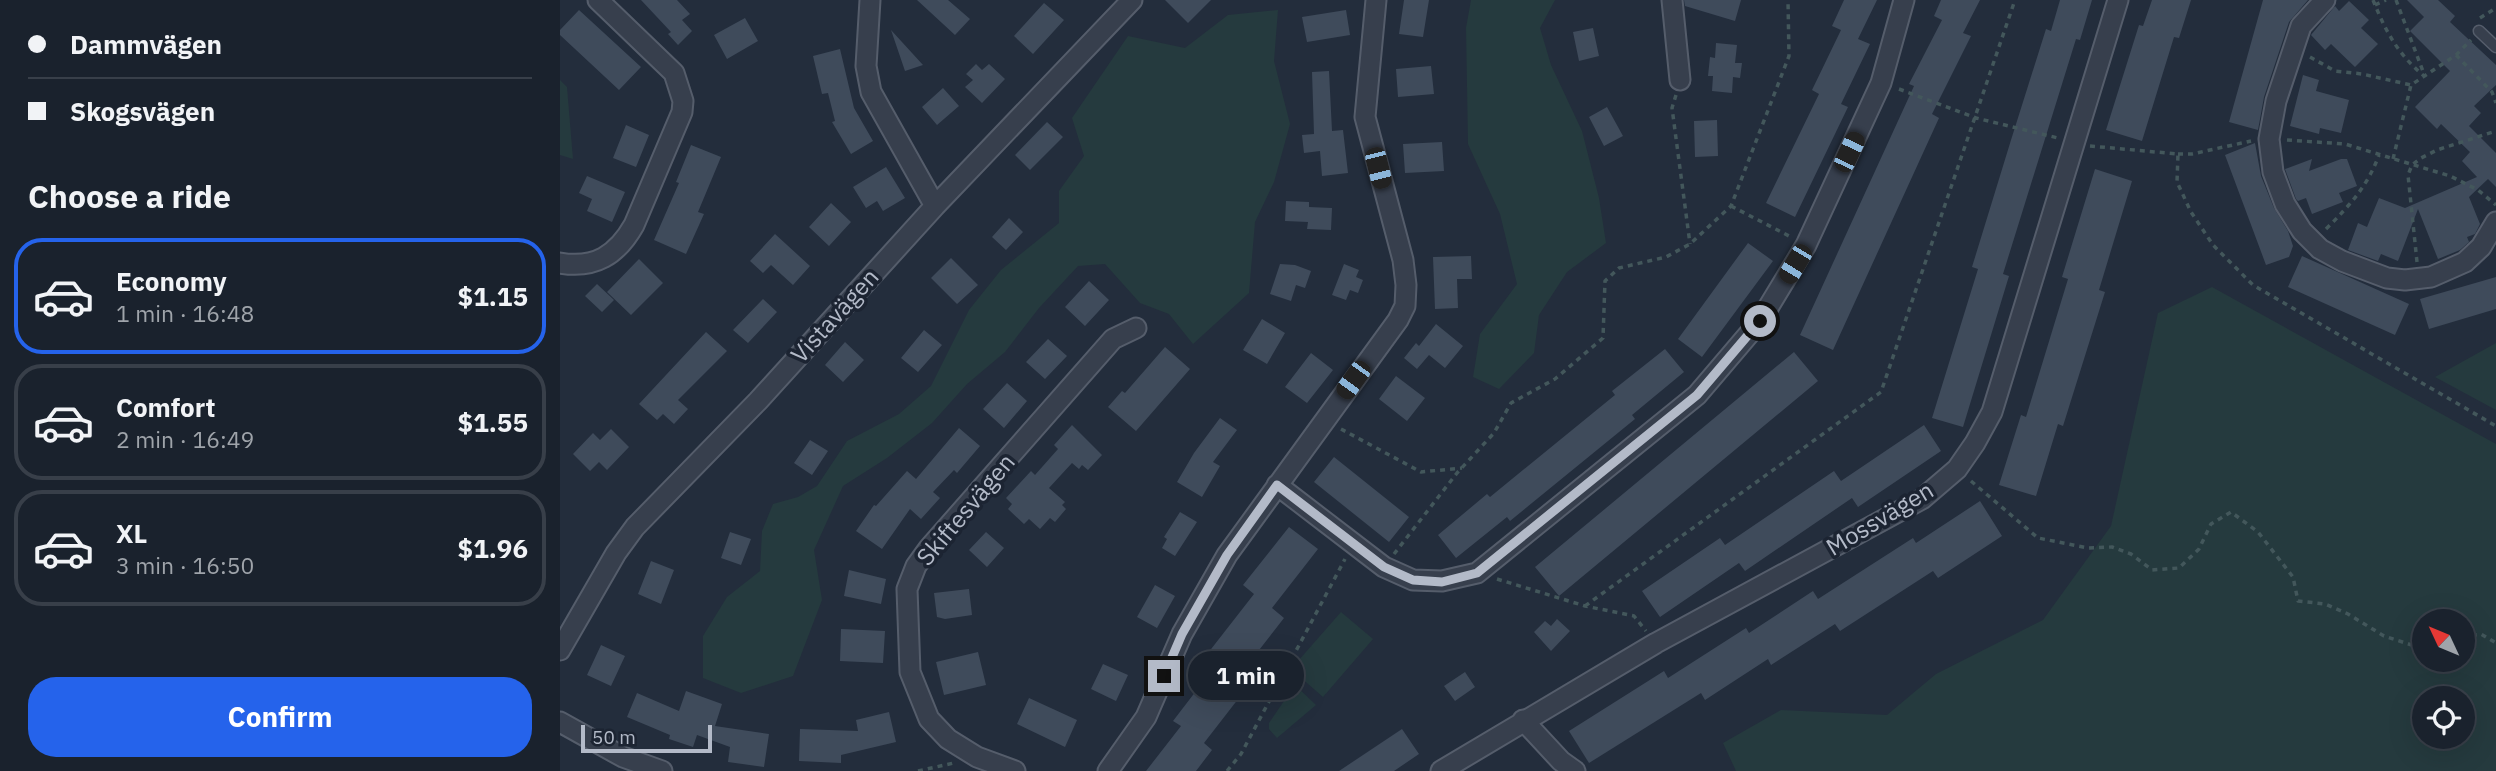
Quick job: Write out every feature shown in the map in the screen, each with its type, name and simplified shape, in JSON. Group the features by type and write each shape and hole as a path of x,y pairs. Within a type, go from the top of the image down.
{"street":[{"path":"560,263 596,261 614,253 626,241 682,112 683,101 674,73 598,0"},
{"path":"870,0 866,66 871,92 935,206"},
{"name":"Vistavägen","path":"560,650 616,552 635,527 758,401 935,206 1132,0"},
{"path":"1108,771 1146,717 1182,634 1227,555 1398,320 1405,306 1404,260 1366,117 1376,0"},
{"path":"1671,0 1680,80"},
{"path":"1277,485 1386,572 1413,580 1442,582 1477,573 1697,395 1760,321 1806,245 1881,83 1904,0"},
{"name":"Mossvägen","path":"1441,771 1656,643 1922,499 1957,468 1992,412 2118,0"},
{"path":"2325,0 2301,26 2276,101 2269,139 2273,172 2285,204 2302,231 2320,249 2343,261 2387,278 2417,279 2431,277 2466,262 2481,247 2496,222"},
{"name":"Skiftesvägen","path":"1015,771 977,757 948,739 929,719 910,672 907,589 916,566 1113,339 1136,328"},
{"path":"1523,720 1561,761 1575,771"},
{"path":"560,722 623,757 662,771"}],"lane":[{"path":"2479,31 2496,47"}],"path":[{"path":"1386,572 1462,468 1494,433 1511,403 1555,379 1603,338 1605,281 1619,268 1666,257 1690,244 1731,206 1789,57 1788,0"},
{"path":"1585,606 1881,391 2015,0"},
{"path":"2386,0 2374,3 2404,58 2424,76"},
{"path":"2396,0 2407,35 2419,55 2424,76"},
{"path":"2393,159 2411,85 2456,55 2479,31 2480,18 2496,8"},
{"path":"2308,55 2335,71 2411,85"},
{"path":"2456,55 2492,92 2496,103"},
{"path":"1680,80 1672,108 1690,244"},
{"path":"1903,91 1976,118 2036,132"},
{"path":"2417,279 2416,243 2408,175 2412,165 2437,150 2496,131"},
{"path":"2269,139 2345,145 2450,176 2478,190 2496,205"},
{"path":"2074,142 2088,146 2178,155 2240,143"},
{"path":"2178,155 2177,182 2191,212 2213,245 2253,285 2496,426"},
{"path":"2313,242 2371,177 2379,155"},
{"path":"1731,206 1806,245"},
{"path":"1324,420 1421,472 1462,468"},
{"path":"1966,477 2038,538 2088,548 2112,547 2131,554 2152,570 2179,568 2199,549 2211,524 2231,512 2258,532 2294,577 2298,601 2325,604 2348,614 2384,636 2412,645"},
{"path":"1227,771 1241,754 1353,543"},
{"path":"1477,573 1585,606 1634,616 1649,635"},
{"path":"2475,635 2481,634 2496,643"},
{"path":"918,771 977,757"}],"green space":[{"path":"1471,0 1555,0 1540,28 1551,65 1582,131 1599,198 1606,243 1567,272 1539,315 1534,353 1499,389 1473,377 1480,334 1517,284 1500,214 1468,144 1466,28"},
{"path":"1278,10 1274,61 1290,124 1274,182 1255,222 1249,293 1193,344 1169,314 1140,303 1105,264 1078,266 1039,308 1005,352 967,384 932,423 887,458 843,486 814,550 822,600 793,676 741,693 703,678 703,636 727,597 760,571 762,531 773,504 798,497 817,486 847,441 899,414 931,386 969,310 1001,270 1059,223 1059,191 1084,156 1072,118 1128,36 1185,48 1228,15"},
{"path":"560,80 567,87 573,159 560,155"},
{"path":"2212,287 2496,444 2496,771 1736,771 1723,743 1781,710 1887,715 1936,674 2043,620 2111,526 2158,313"},
{"path":"2496,343 2496,410 2435,377"},
{"path":"1341,612 1373,639 1323,697 1291,669"},
{"path":"1295,685 1316,705 1277,738 1269,729 1269,723"}],"building":[{"path":"641,0 677,0 690,14 682,20 692,31 678,45 668,34 671,32"},
{"path":"917,0 948,0 970,19 955,35"},
{"path":"1165,0 1211,0 1188,23"},
{"path":"1404,0 1429,0 1423,37 1399,34"},
{"path":"1684,0 1741,0 1735,21 1685,6"},
{"path":"1844,0 1877,0 1858,39 1870,44 1841,104 1848,107 1795,217 1766,203 1819,94 1812,90 1841,30 1832,26"},
{"path":"1941,0 1980,0 1963,33 1971,36 1932,114 1939,118 1833,350 1800,335 1914,86 1909,84 1942,20 1934,16"},
{"path":"2060,0 2092,0 2080,40 2076,39 2003,274 2009,276 1963,427 1932,418 1978,269 1972,267 2046,29 2051,31"},
{"path":"2152,0 2191,0 2179,38 2174,37 2142,141 2106,130 2139,25 2143,26"},
{"path":"2263,0 2308,0 2289,22 2264,97 2258,130 2229,122"},
{"path":"2407,0 2438,0 2455,16 2450,22 2496,65 2496,85 2474,106 2481,113 2469,126 2496,153 2496,187 2488,179 2469,197 2480,224 2475,234 2467,237 2469,242 2460,250 2438,259 2418,209 2398,261 2381,254 2378,261 2348,250 2358,223 2367,227 2379,198 2405,208 2477,177 2462,161 2470,152 2441,124 2437,129 2415,107 2450,71 2410,31 2424,17"},
{"path":"2349,1 2369,20 2361,28 2378,44 2355,67 2331,44 2325,50 2311,35 2335,6 2339,11"},
{"path":"1044,3 1064,20 1033,54 1014,36"},
{"path":"579,10 641,67 619,90 560,35 560,30"},
{"path":"1346,10 1350,35 1307,42 1302,17"},
{"path":"745,18 758,41 727,59 714,35"},
{"path":"1593,28 1599,56 1579,61 1573,32"},
{"path":"891,30 923,65 905,71"},
{"path":"1716,43 1737,45 1735,63 1742,63 1740,78 1733,77 1732,93 1712,91 1713,76 1708,76 1710,57 1715,58"},
{"path":"840,49 854,108 873,141 851,154 832,122 835,121 828,93 822,94 813,56"},
{"path":"976,64 982,70 989,64 1005,79 982,103 965,87 973,80 966,74"},
{"path":"1431,66 1434,94 1398,97 1396,69"},
{"path":"1329,71 1332,131 1343,130 1348,173 1322,176 1320,151 1304,153 1302,135 1314,134 1312,72"},
{"path":"2303,75 2319,80 2316,91 2349,100 2341,133 2320,128 2319,134 2290,126"},
{"path":"943,88 959,106 937,125 922,107"},
{"path":"1607,107 1623,136 1604,146 1589,117"},
{"path":"1717,120 1718,156 1695,157 1694,121"},
{"path":"1047,122 1063,137 1030,170 1015,155"},
{"path":"626,125 649,135 636,167 613,158"},
{"path":"1442,142 1444,171 1405,173 1403,144"},
{"path":"2255,143 2261,176 2293,246 2289,257 2266,265 2225,155"},
{"path":"691,145 721,157 698,212 704,214 686,254 654,240 679,183 676,182"},
{"path":"2312,159 2309,171 2347,159 2357,186 2339,193 2343,202 2312,214 2306,198 2298,201 2296,199 2285,169"},
{"path":"886,167 905,198 883,211 877,201 866,208 853,187"},
{"path":"2095,169 2132,181 2099,290 2105,292 2063,426 2058,424 2036,496 1999,485 2021,415 2026,417 2068,279 2062,277"},
{"path":"587,176 625,192 612,222 587,211 592,199 579,193"},
{"path":"1286,201 1309,202 1309,207 1332,208 1331,230 1307,229 1308,222 1285,221"},
{"path":"831,203 851,222 829,246 809,227"},
{"path":"1009,218 1023,232 1006,250 992,237"},
{"path":"775,234 810,266 793,285 771,265 763,273 750,261"},
{"path":"1748,243 1773,261 1702,357 1678,339"},
{"path":"1471,256 1472,279 1457,279 1458,308 1435,309 1433,257"},
{"path":"2302,256 2409,304 2395,335 2288,287"},
{"path":"951,258 978,285 957,304 931,278"},
{"path":"639,259 663,283 631,315 607,292"},
{"path":"1280,264 1295,265 1311,271 1305,288 1296,285 1291,301 1270,294"},
{"path":"1344,264 1359,270 1356,277 1363,280 1358,293 1350,290 1346,300 1332,295"},
{"path":"2496,277 2496,309 2429,329 2420,299"},
{"path":"1089,281 1109,300 1085,326 1065,307"},
{"path":"597,284 614,300 602,312 585,296"},
{"path":"763,299 777,312 748,343 733,330"},
{"path":"1262,319 1285,333 1267,364 1243,350"},
{"path":"1436,324 1463,346 1445,368 1429,355 1417,369 1404,358 1416,343 1419,346"},
{"path":"924,330 942,345 918,372 901,358"},
{"path":"706,332 727,351 678,400 688,409 674,424 663,414 657,420 639,404"},
{"path":"1048,339 1067,356 1045,379 1026,362"},
{"path":"845,342 864,360 843,382 825,365"},
{"path":"1165,347 1190,369 1136,431 1108,407 1122,391 1125,393"},
{"path":"1665,349 1684,372 1632,415 1635,419 1510,521 1507,517 1456,558 1438,535 1487,494 1490,497 1615,395 1612,391"},
{"path":"1794,352 1818,381 1559,596 1535,567"},
{"path":"1311,353 1333,370 1307,403 1285,387"},
{"path":"1396,376 1425,398 1407,421 1379,399"},
{"path":"1007,383 1027,401 1004,428 983,409"},
{"path":"1220,418 1237,430 1213,462 1220,466 1202,497 1177,482"},
{"path":"1072,425 1102,455 1088,470 1082,465 1079,469 1072,463 1049,488 1065,502 1062,505 1066,509 1055,522 1050,518 1040,529 1029,519 1024,524 1008,509 1012,504 1006,498 1031,471 1035,475 1058,449 1054,445"},
{"path":"1924,425 1941,451 1858,507 1852,498 1745,571 1739,563 1660,617 1642,591 1720,538 1725,545 1834,471 1841,481"},
{"path":"959,428 980,446 957,473 954,470 933,492 940,498 921,519 910,509 882,549 856,531 874,505 876,506 907,471 916,479"},
{"path":"611,429 629,447 607,470 599,462 590,471 573,454 593,433 600,440"},
{"path":"810,440 828,451 812,475 794,463"},
{"path":"1334,457 1409,517 1389,542 1314,482"},
{"path":"1980,501 2002,536 1938,578 1933,571 1840,631 1835,624 1771,665 1768,659 1705,700 1701,693 1589,763 1569,731 1664,671 1668,678 1746,628 1749,633 1813,591 1818,599 1913,538 1916,543"},
{"path":"1180,512 1197,522 1175,556 1162,548 1167,539 1164,537"},
{"path":"1289,527 1318,549 1272,608 1284,618 1238,677 1249,685 1204,743 1212,750 1196,771 1146,771 1181,726 1173,721 1219,661 1208,653 1254,594 1243,585"},
{"path":"730,532 751,539 741,565 721,558"},
{"path":"986,532 1004,548 987,567 969,550"},
{"path":"651,561 674,570 661,604 638,594"},
{"path":"849,570 886,579 881,604 844,596"},
{"path":"1155,585 1175,596 1157,628 1137,617"},
{"path":"969,589 972,615 945,619 937,617 934,593"},
{"path":"1557,619 1570,631 1551,651 1534,632 1545,621 1551,626"},
{"path":"841,629 885,631 883,663 840,661"},
{"path":"601,645 625,656 611,686 587,675"},
{"path":"978,652 986,685 944,695 936,662"},
{"path":"1103,664 1128,675 1116,701 1091,689"},
{"path":"1465,672 1475,687 1455,701 1444,686"},
{"path":"686,691 722,704 715,726 769,734 764,767 728,762 730,747 697,735 693,747 669,739 670,735 627,717 637,693 679,711"},
{"path":"1029,698 1077,720 1065,747 1017,724"},
{"path":"889,712 896,742 841,755 841,763 799,761 800,729 858,731 856,720"},
{"path":"1402,729 1419,754 1394,771 1339,771"}],"route":[{"path":"1164,676 1182,634 1227,555 1277,485 1384,567 1413,580 1442,582 1477,573 1697,395 1760,321"}]}
